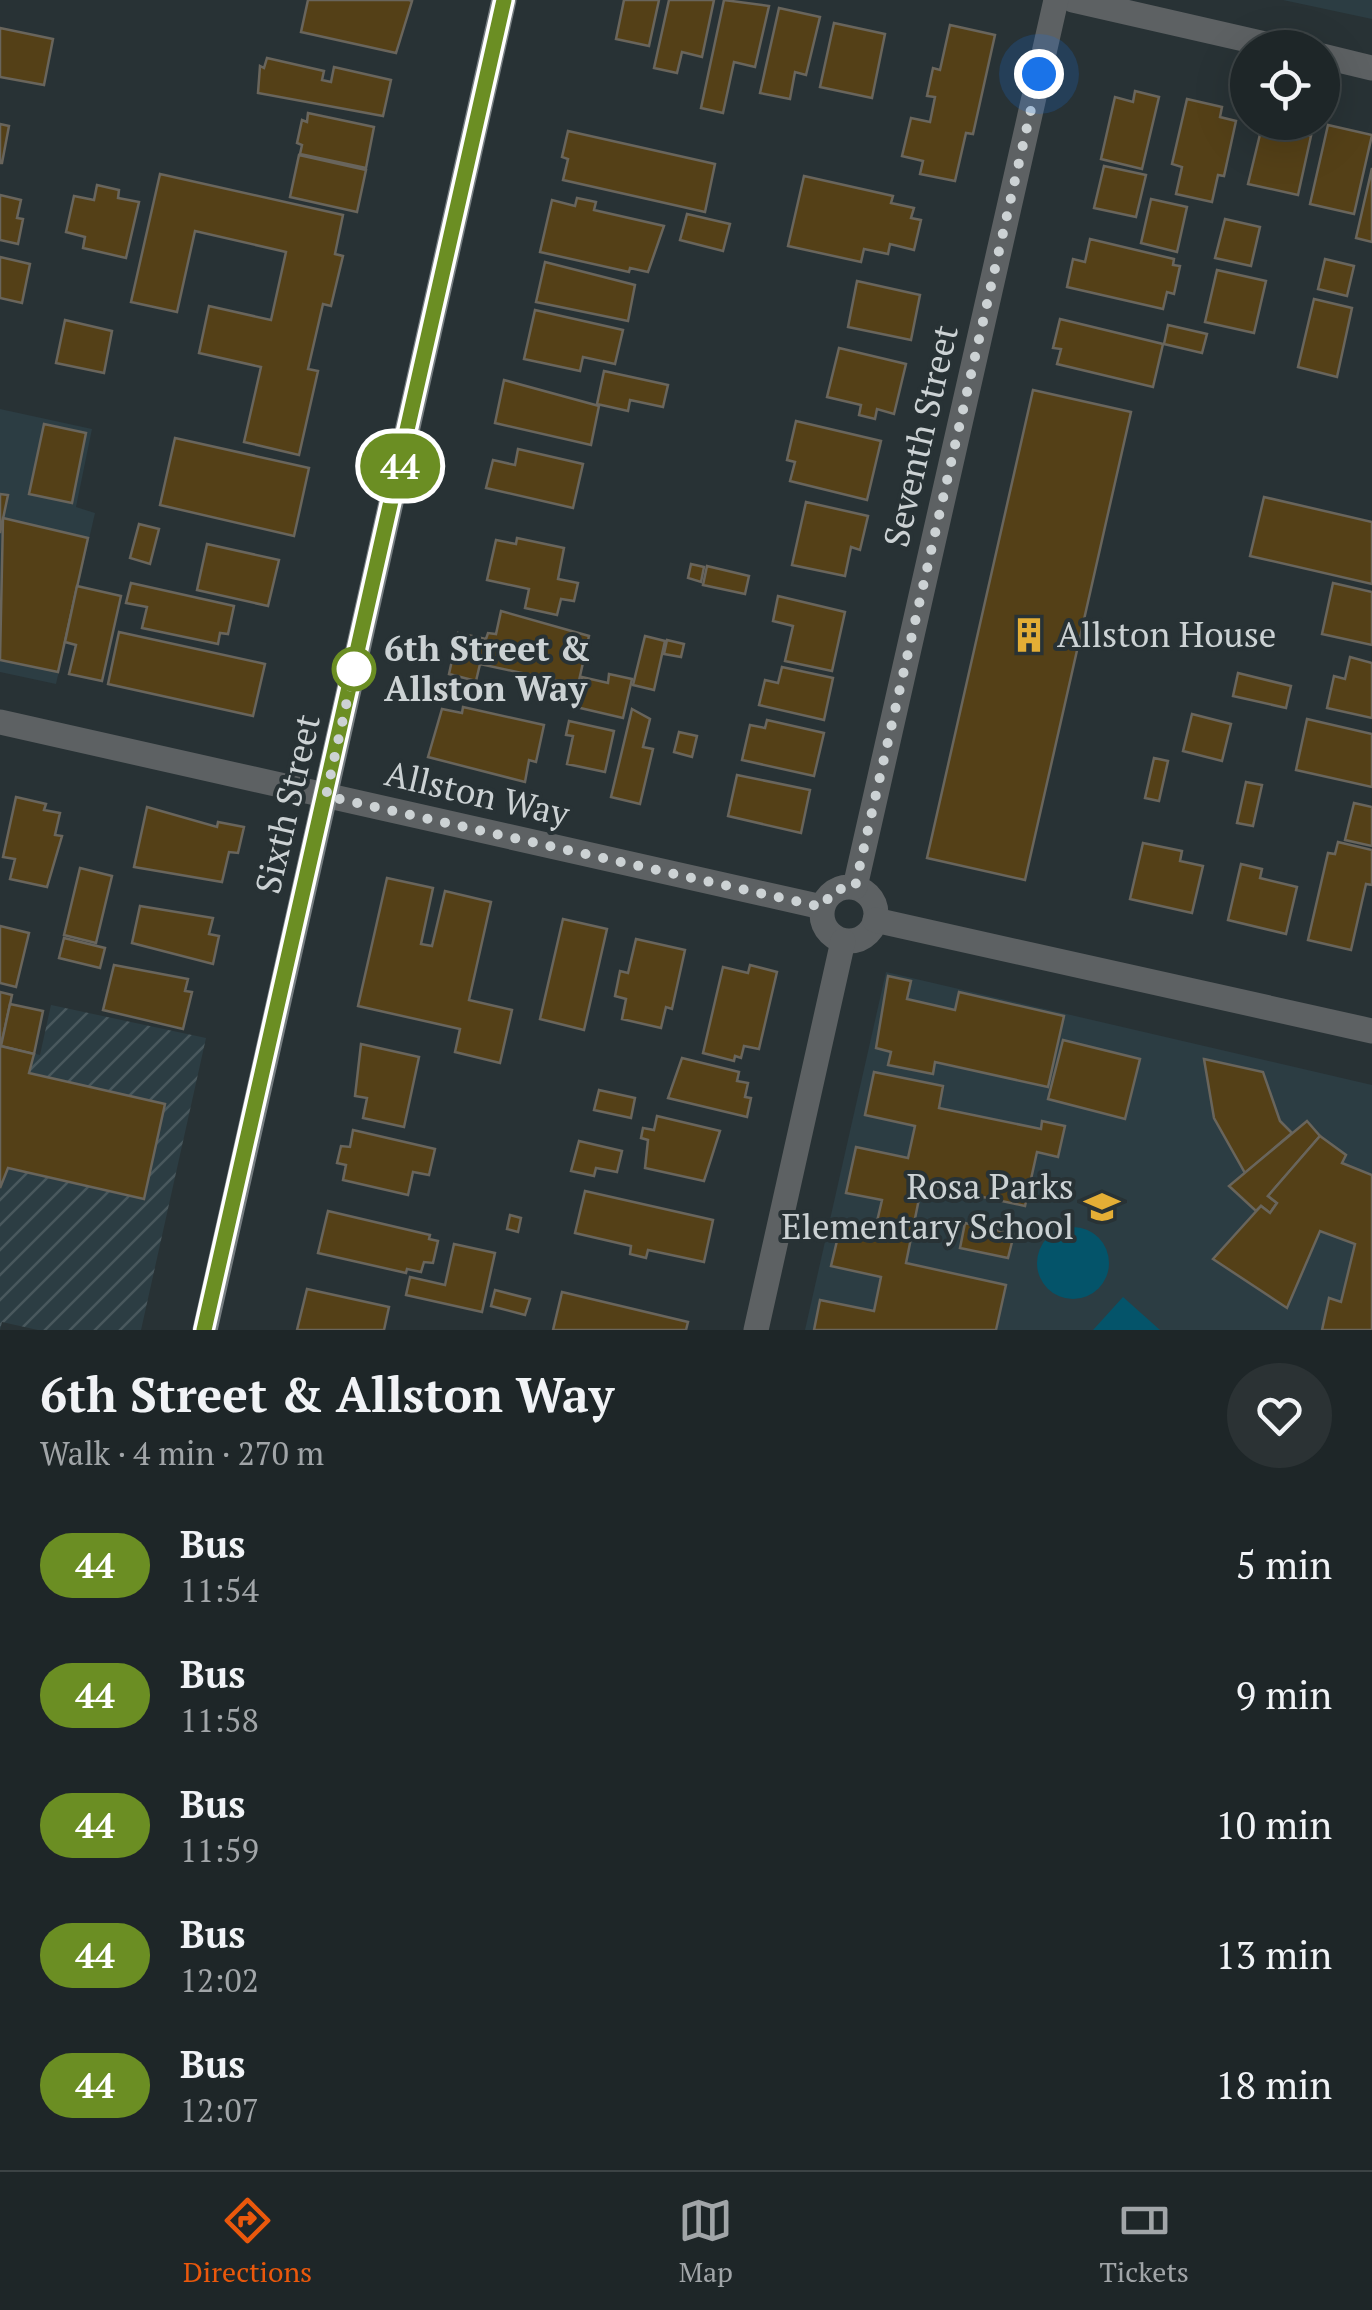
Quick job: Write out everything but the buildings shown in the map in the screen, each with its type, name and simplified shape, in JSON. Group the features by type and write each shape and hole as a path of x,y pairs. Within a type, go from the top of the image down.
{"street":[{"name":"Sixth Street","path":"204,1330 504,0"},
{"name":"Seventh Street","path":"855,887 1056,0"},
{"path":"1074,0 1230,36"},
{"path":"1340,60 1372,68"},
{"name":"Allston Way","path":"0,722 822,907"},
{"path":"855,887 872,899 875,920 864,936 843,941 826,928 822,907 834,890 855,887"},
{"path":"875,920 1372,1032"},
{"path":"756,1330 843,941"}],"shaded area":[{"path":"1283,0 1372,0 1372,19"},
{"path":"0,409 92,429 76,507 95,513 56,684 0,672"},
{"name":"Rosa Parks Elementary School","path":"886,972 1372,1085 1372,1330 805,1330"},
{"path":"51,1005 206,1038 141,1330 38,1330 2,1322 0,1330 0,1046 40,1055"},
{"path":"1073,1227 1098,1238 1109,1263 1098,1288 1073,1299 1048,1288 1037,1263 1048,1238"},
{"path":"1123,1297 1160,1330 1093,1330"}],"bus line":[{"name":"44","path":"204,1330 504,0"}],"place":[{"name":"Allston House","path":"1029,635"},
{"name":"6th Street & Allston Way","path":"354,669"},
{"name":"Rosa Parks Elementary School","path":"1102,1207"}],"route":[{"path":"354,669 326,796 822,907 834,890 855,887 1039,74"}]}
